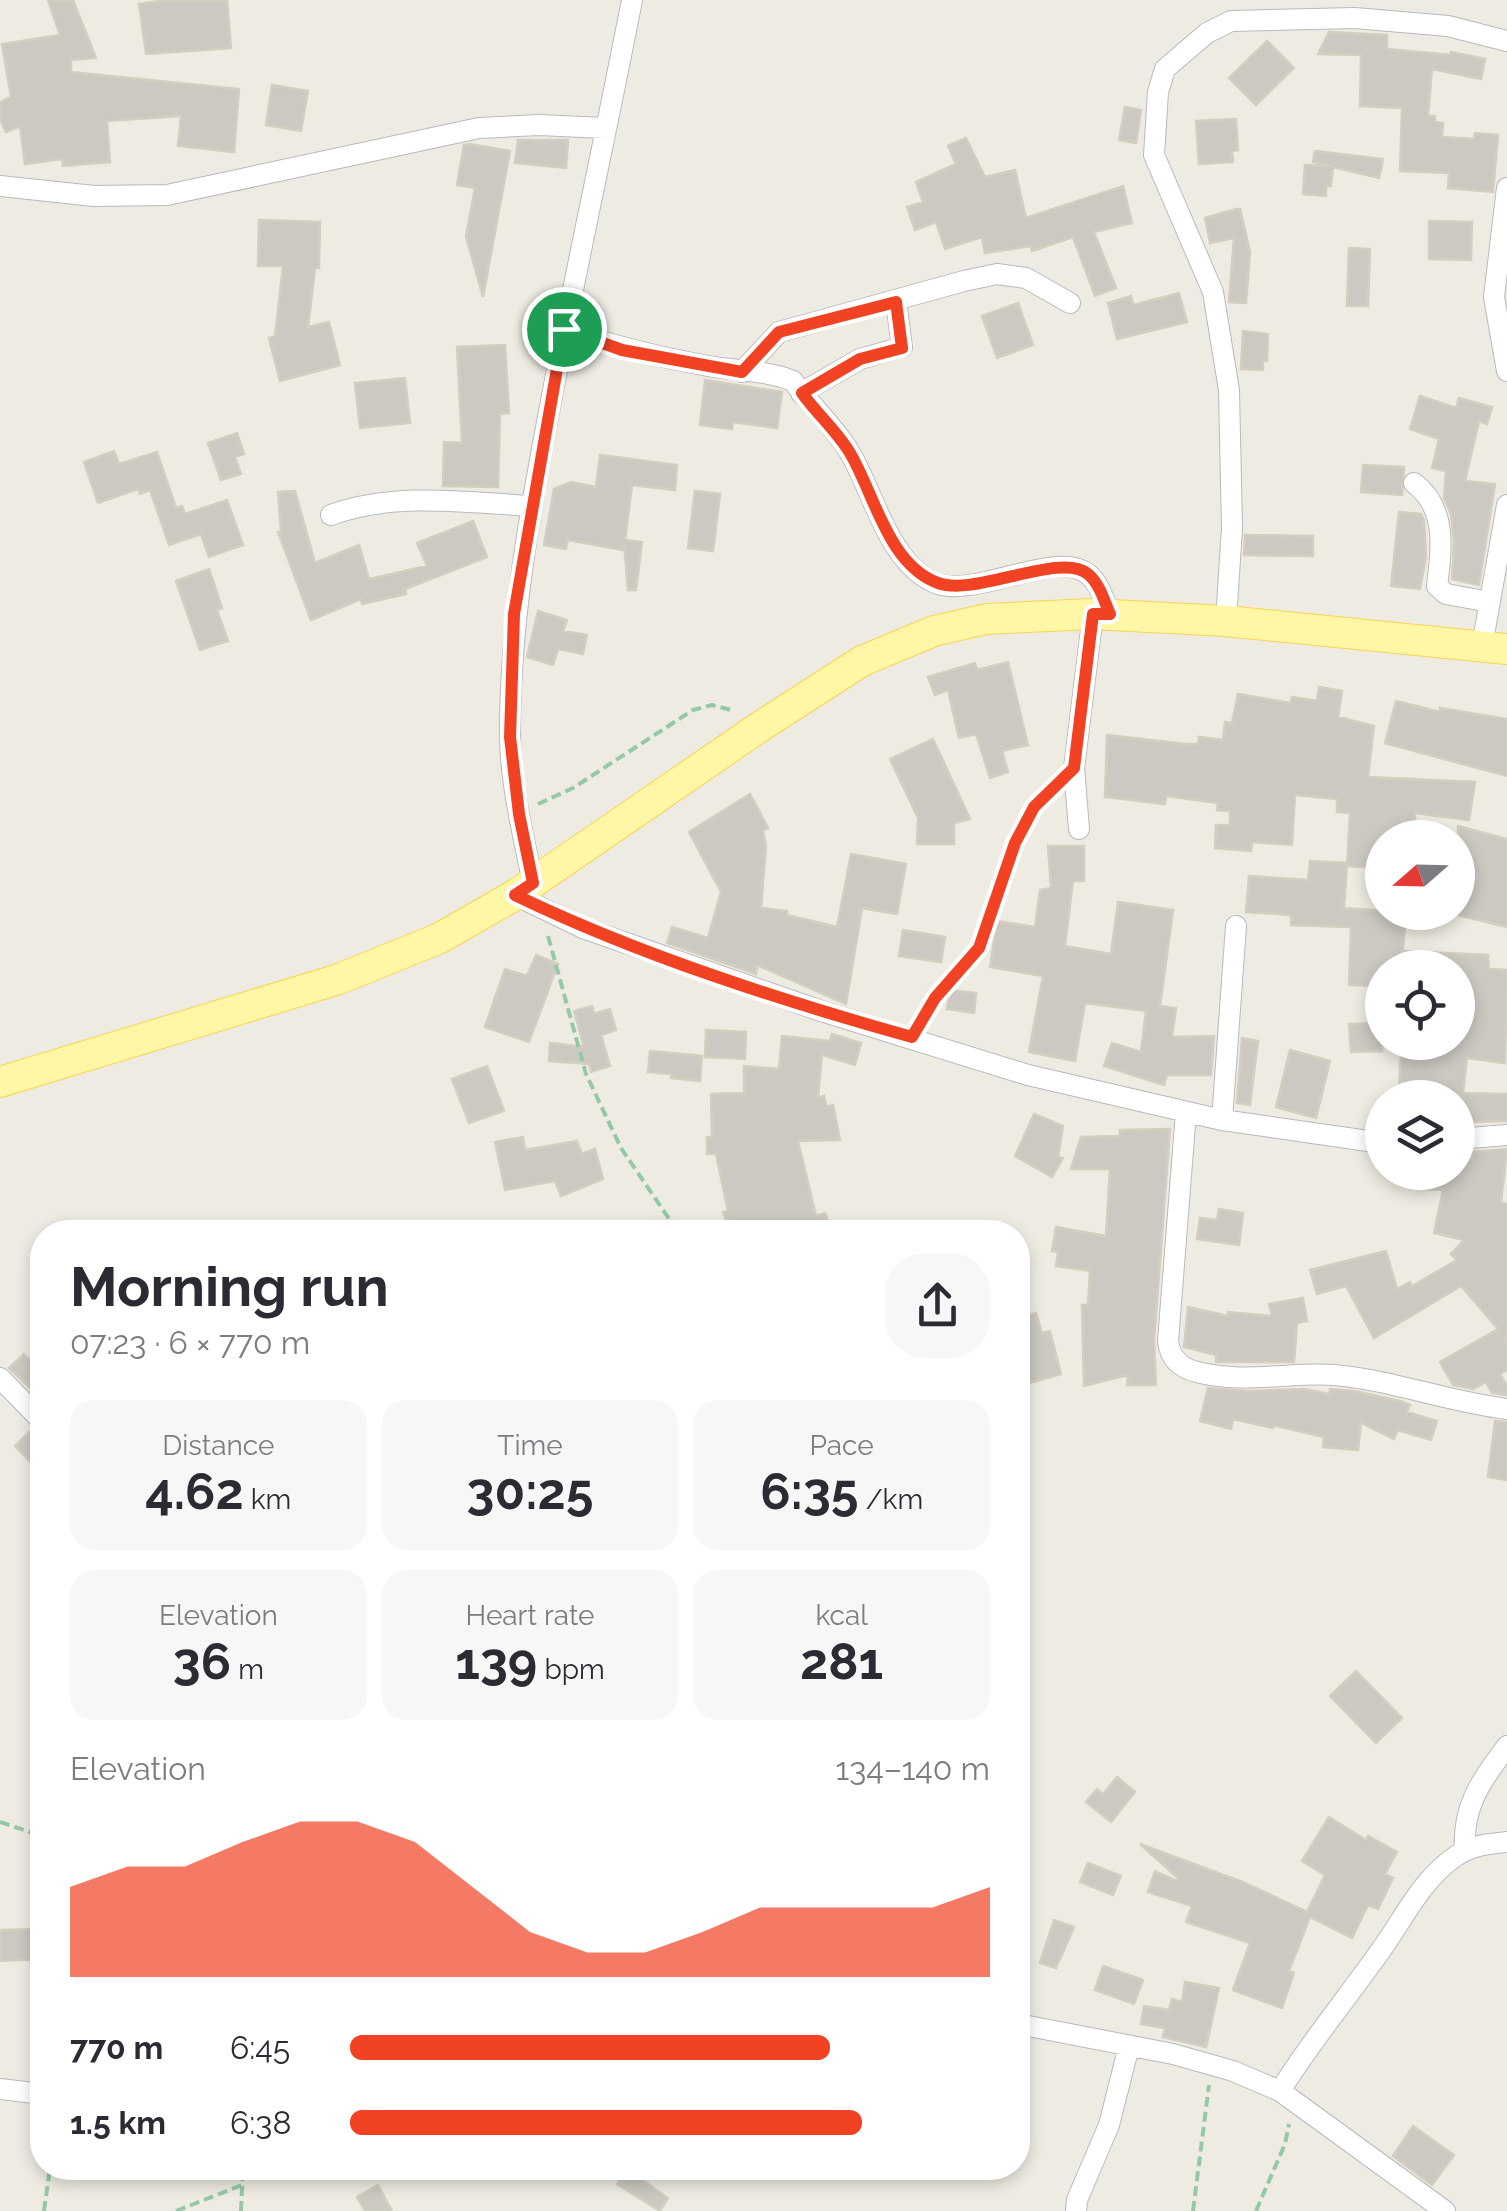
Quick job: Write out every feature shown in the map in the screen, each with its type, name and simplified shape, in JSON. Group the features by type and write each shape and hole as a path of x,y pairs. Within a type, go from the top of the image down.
{"main road":[{"path":"0,1082 339,979 440,938 530,895 761,726 862,661 934,630 986,619 1102,614 1226,620 1495,648"}],"street":[{"path":"632,0 564,329 514,632 510,737 530,895 583,928 822,1012 1028,1075 1222,1120 1365,1141"},
{"path":"1226,620 1232,528 1229,390 1213,292 1154,155 1158,92 1165,69 1207,33 1231,21 1355,18 1448,26 1507,40"},
{"path":"0,186 94,196 167,195 478,128 605,128"},
{"path":"1507,188 1495,307 1507,370"},
{"path":"742,372 779,332 997,274 1026,278 1070,303"},
{"path":"802,393 860,359 902,348 896,302"},
{"path":"564,329 622,350 793,381 848,450 884,528 914,568 939,584 966,585 1066,567 1086,571 1097,584 1102,614 1074,768 1079,830"},
{"path":"1414,483 1430,495 1437,511 1442,553 1437,586 1446,594 1490,602"},
{"path":"331,515 350,508 401,502 532,506"},
{"path":"1495,648 1490,602 1507,504"},
{"path":"1222,1120 1236,926"},
{"path":"1186,1112 1168,1342 1172,1358 1194,1372 1229,1377 1359,1378 1465,1404 1507,1409"},
{"path":"1475,1138 1507,1135"},
{"path":"0,1378 30,1408"},
{"path":"1466,1851 1464,1823 1491,1768 1507,1746"},
{"path":"1287,2096 1410,1904 1435,1874 1478,1844 1507,1842"},
{"path":"1030,2026 1212,2066 1287,2096 1445,2211"},
{"path":"1076,2211 1109,2124 1129,2046"},
{"path":"0,2089 30,2093"}],"path":[{"path":"519,814 573,788 694,710 712,705 728,707 761,726"},
{"path":"912,1037 935,998 979,948 1015,843 1034,807 1074,768"},
{"path":"530,895 586,1074 621,1148 670,1220"},
{"path":"0,1822 30,1832"},
{"path":"1193,2211 1212,2066"},
{"path":"1256,2211 1285,2144 1287,2096"},
{"path":"44,2211 48,2180"},
{"path":"242,2180 242,2211"},
{"path":"176,2211 242,2186"}],"building":[{"path":"48,0 73,0 96,58 71,60 71,72 239,89 234,152 178,146 181,116 107,121 110,162 63,166 62,159 25,164 20,126 6,132 0,119 0,102 11,97 2,44 60,35"},
{"path":"227,0 231,48 146,54 139,4"},
{"path":"1329,32 1387,35 1387,49 1451,52 1485,59 1481,79 1432,69 1428,116 1443,123 1442,137 1474,139 1475,133 1498,135 1493,192 1448,188 1449,173 1400,171 1402,108 1360,106 1361,55 1318,54"},
{"path":"1267,41 1294,68 1256,105 1229,78"},
{"path":"272,85 308,91 301,131 266,125"},
{"path":"1125,107 1141,110 1136,143 1119,140"},
{"path":"1236,119 1238,150 1232,151 1233,162 1199,164 1196,121"},
{"path":"966,138 985,177 1015,170 1026,218 1123,186 1132,223 1094,232 1116,288 1095,296 1073,237 1032,251 1031,246 985,253 982,237 945,249 936,222 915,230 907,207 923,202 916,182 956,164 948,146"},
{"path":"518,140 568,140 566,168 515,163"},
{"path":"464,145 510,151 483,297 466,236 475,188 457,185"},
{"path":"1315,151 1383,159 1379,178 1333,167 1326,196 1303,194 1305,165 1332,166 1313,162"},
{"path":"1240,209 1250,252 1246,303 1229,302 1234,238 1210,243 1205,218"},
{"path":"259,220 320,222 319,268 315,268 308,327 329,322 340,365 280,381 269,338 275,336 283,266 258,266"},
{"path":"1429,221 1472,222 1471,260 1429,259"},
{"path":"1349,248 1370,249 1368,306 1347,306"},
{"path":"1179,293 1187,322 1117,339 1108,303 1131,296 1133,305"},
{"path":"1018,303 1033,345 997,358 982,316"},
{"path":"1243,331 1268,334 1263,370 1241,369"},
{"path":"505,345 509,413 500,414 498,487 443,486 444,442 462,443 457,347"},
{"path":"405,378 410,423 360,428 355,383"},
{"path":"705,380 782,392 777,428 733,422 732,429 700,425"},
{"path":"1420,396 1456,408 1459,398 1492,407 1487,424 1479,421 1465,481 1495,484 1479,585 1452,579 1454,542 1451,514 1444,498 1446,471 1432,468 1439,439 1410,429"},
{"path":"237,433 244,454 235,457 241,474 221,480 208,443"},
{"path":"114,451 119,464 157,452 176,508 182,506 185,514 227,500 243,545 209,557 201,534 169,545 150,490 140,494 138,489 98,503 84,462"},
{"path":"600,455 677,465 675,490 632,485 625,540 642,542 636,590 628,590 624,543 623,550 568,540 566,549 544,545 554,489 571,482 596,487"},
{"path":"1363,465 1404,467 1402,495 1361,492"},
{"path":"295,491 315,563 359,545 369,579 427,566 417,543 473,521 487,557 405,589 406,594 362,604 361,599 311,620 278,532 278,492"},
{"path":"695,491 720,494 713,551 688,548"},
{"path":"1399,512 1421,514 1424,520 1426,557 1420,589 1391,586"},
{"path":"1245,535 1313,536 1313,556 1244,555"},
{"path":"209,569 228,641 200,650 176,581"},
{"path":"538,611 567,620 563,631 587,635 583,654 558,649 553,665 527,657"},
{"path":"1008,662 1028,745 1002,751 1008,772 990,778 976,734 959,738 948,690 935,695 928,677 975,663 977,670"},
{"path":"1319,687 1342,691 1338,717 1374,726 1368,777 1475,782 1469,820 1415,813 1415,820 1365,820 1365,867 1347,866 1350,813 1337,812 1337,799 1295,795 1292,845 1252,842 1251,851 1215,848 1216,825 1230,825 1230,811 1217,810 1218,803 1166,796 1165,804 1105,797 1107,735 1185,744 1198,744 1199,737 1223,740 1225,722 1232,723 1238,694 1291,703 1292,697 1317,701"},
{"path":"1396,701 1440,712 1440,708 1507,719 1507,776 1385,743"},
{"path":"933,739 970,819 954,823 954,844 917,844 918,818 890,759"},
{"path":"750,794 768,828 763,831 766,846 761,908 787,911 787,915 837,927 851,854 906,864 897,914 862,908 846,1004 757,965 756,974 667,943 672,927 708,938 721,892 689,832"},
{"path":"1475,831 1507,839 1507,927 1475,919"},
{"path":"1048,846 1084,846 1084,881 1073,881 1065,946 1111,954 1118,902 1173,910 1160,1006 1176,1008 1172,1037 1214,1036 1211,1075 1167,1075 1164,1085 1104,1066 1112,1043 1141,1052 1146,1011 1085,1003 1075,1061 1029,1052 1043,976 990,967 997,921 1035,927 1040,890 1051,888"},
{"path":"1310,861 1347,863 1344,908 1365,910 1365,930 1405,930 1403,950 1365,950 1365,985 1349,985 1351,927 1291,925 1291,915 1246,912 1249,876 1308,880"},
{"path":"903,930 945,937 941,962 899,956"},
{"path":"1475,954 1488,955 1489,969 1507,970 1505,1063 1475,1059"},
{"path":"536,955 558,964 529,1042 485,1027 505,969 527,976"},
{"path":"950,990 976,993 974,1013 947,1009"},
{"path":"592,1006 594,1014 610,1009 616,1030 601,1035 610,1066 591,1072 589,1064 549,1061 550,1043 584,1047 574,1011"},
{"path":"1349,1024 1365,1024 1365,1052 1351,1052"},
{"path":"706,1030 746,1032 745,1059 705,1057"},
{"path":"832,1034 861,1043 855,1065 822,1055 818,1097 824,1096 827,1107 833,1105 840,1140 798,1141 816,1216 825,1213 828,1220 726,1220 723,1212 728,1211 716,1154 707,1154 707,1137 712,1137 711,1094 744,1093 744,1066 779,1069 782,1036 830,1041"},
{"path":"1242,1038 1258,1041 1250,1105 1237,1103"},
{"path":"1290,1050 1330,1061 1316,1118 1276,1107"},
{"path":"650,1051 702,1056 700,1081 648,1072"},
{"path":"1401,1060 1467,1060 1464,1080 1399,1080"},
{"path":"487,1066 504,1111 469,1123 452,1079"},
{"path":"1475,1093 1507,1094 1507,1121 1475,1122"},
{"path":"1034,1114 1063,1126 1058,1157 1063,1158 1052,1177 1015,1156"},
{"path":"1170,1129 1154,1340 1156,1385 1127,1385 1128,1375 1084,1386 1082,1305 1088,1305 1090,1271 1056,1266 1058,1252 1052,1251 1056,1227 1106,1236 1110,1169 1071,1169 1081,1137 1120,1136 1120,1130"},
{"path":"523,1137 525,1150 577,1141 582,1154 595,1149 603,1179 561,1196 555,1181 505,1190 495,1142"},
{"path":"1507,1149 1501,1202 1507,1204 1507,1341 1503,1336 1507,1343 1507,1370 1500,1374 1507,1395 1492,1393 1486,1382 1473,1389 1453,1385 1440,1362 1498,1329 1461,1286 1374,1338 1346,1286 1317,1294 1310,1270 1386,1251 1397,1289 1410,1282 1412,1286 1457,1260 1451,1254 1464,1240 1434,1233 1443,1190 1475,1190 1475,1152"},
{"path":"1219,1209 1243,1213 1239,1245 1197,1239 1200,1218 1217,1220"},
{"path":"1303,1298 1307,1321 1297,1323 1294,1362 1216,1362 1216,1355 1184,1347 1188,1307 1228,1316 1228,1312 1272,1316 1269,1304"},
{"path":"1036,1313 1042,1333 1050,1331 1061,1374 1030,1383 1030,1315"},
{"path":"24,1354 30,1361 30,1388 9,1368"},
{"path":"1208,1388 1304,1389 1329,1394 1330,1389 1354,1391 1400,1401 1410,1405 1407,1412 1437,1421 1431,1440 1398,1430 1394,1439 1361,1423 1358,1450 1323,1447 1324,1437 1273,1425 1233,1419 1231,1429 1200,1421"},
{"path":"1495,1421 1507,1422 1507,1480 1488,1477"},
{"path":"29,1432 30,1462 15,1446"},
{"path":"1356,1671 1402,1718 1376,1743 1330,1696"},
{"path":"1117,1777 1135,1792 1111,1822 1086,1802 1097,1789 1103,1794"},
{"path":"1329,1817 1366,1840 1368,1836 1397,1852 1385,1874 1393,1878 1378,1909 1368,1905 1352,1938 1310,1917 1289,1971 1294,1973 1282,2008 1233,1990 1250,1943 1186,1922 1192,1906 1148,1892 1155,1871 1176,1881 1178,1878 1140,1844 1245,1883 1307,1912 1325,1875 1302,1861"},
{"path":"1088,1863 1121,1876 1113,1895 1080,1882"},
{"path":"1054,1920 1074,1927 1056,1968 1040,1963"},
{"path":"30,1929 30,1960 0,1961 0,1930"},
{"path":"1103,1966 1143,1980 1134,2004 1095,1990"},
{"path":"1185,1982 1219,1988 1206,2047 1163,2037 1165,2028 1141,2024 1144,2006 1169,2010 1172,1999 1182,2002"},
{"path":"1413,2126 1454,2155 1432,2185 1393,2156"},
{"path":"620,2180 643,2180 668,2198 660,2211 617,2184"},
{"path":"378,2185 392,2211 365,2211 357,2197"}],"route":[{"path":"896,302 904,340 902,348 860,359 802,393 848,450 884,528 914,568 939,584 966,585 1066,567 1086,571 1097,584 1110,614 1093,614 1074,768 1034,807 1015,843 979,948 935,998 912,1037 822,1012 583,928 515,895 533,883 519,814 510,737 514,614 564,329 622,350 742,372 779,332 896,302"}]}
